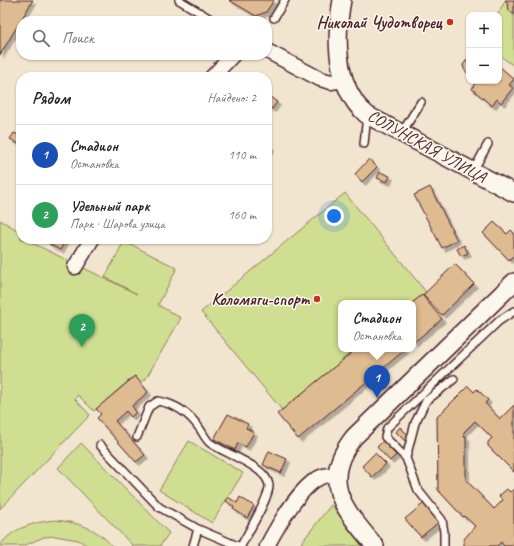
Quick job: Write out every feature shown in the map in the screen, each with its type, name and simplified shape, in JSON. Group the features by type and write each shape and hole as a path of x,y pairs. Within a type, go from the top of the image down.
{"street":[{"name":"СОЛУНСКАЯ УЛИЦА","path":"342,0 338,32 344,80 355,102 367,115 514,193"},
{"path":"272,54 320,79 331,82 344,80"},
{"path":"217,72 228,60"},
{"path":"75,267 89,244"},
{"path":"375,546 343,506 338,491 337,475 342,455 354,437 514,282"},
{"path":"267,546 289,509 315,480 329,475 337,475"}],"lane":[{"path":"179,0 206,16"},
{"path":"274,18 285,0"},
{"path":"401,134 421,102"},
{"path":"364,144 367,115"},
{"path":"472,171 488,144"},
{"path":"444,546 442,520 418,490 406,458 385,437 387,428 499,321 514,311"},
{"path":"406,458 415,423 426,401 454,379"},
{"path":"137,437 149,407 158,401 170,403 192,418 209,443 258,470 267,478 269,486 266,497 241,546"},
{"path":"100,445 159,508 198,529 238,546"},
{"path":"193,546 198,529"}],"green space":[{"path":"505,1 508,3 507,6 514,14 514,66 502,57 502,12 499,12"},
{"name":"Коломяги-спорт","path":"345,193 426,292 416,300 338,300 338,352 352,352 282,410 201,312"},
{"path":"0,220 16,229 16,244 34,244 137,294 105,277 122,244 130,244 177,268 158,305 181,318 145,380 141,382 134,376 94,411 78,395 75,399 90,415 0,509"},
{"path":"189,441 243,473 212,523 159,490"},
{"path":"81,443 169,533 160,546 133,546 58,468"},
{"path":"331,505 365,546 309,546 301,543"},
{"path":"55,520 79,524 93,530 112,546 88,546 78,540 55,536 44,537 23,546 0,546 17,530 32,524"}],"building":[{"path":"0,0 33,0 23,16 16,16 16,28 0,55"},
{"path":"229,0 274,0 266,12 256,16"},
{"path":"505,0 514,0 514,14 508,10 508,3"},
{"path":"466,61 466,71 464,69 463,65"},
{"path":"502,69 514,79 509,85 513,88 501,103 497,99 492,106 472,89 474,84 502,84"},
{"path":"272,98 277,102 272,109"},
{"path":"14,133 16,134 16,142 10,139"},
{"path":"369,159 377,167 362,182 355,174"},
{"path":"380,172 390,176 387,182 377,178"},
{"path":"430,187 457,240 442,248 414,195"},
{"path":"494,222 507,234 511,230 514,233 514,255 509,260 483,233"},
{"path":"49,244 63,244 60,250"},
{"path":"464,245 468,253 461,256 457,249"},
{"path":"455,264 474,284 442,315 423,295"},
{"path":"422,295 442,319 416,341 416,300"},
{"path":"352,352 402,352 298,439 277,414"},
{"path":"135,376 148,392 132,406 136,412 131,417 126,411 115,421 145,455 136,462 97,418 101,414 96,409"},
{"path":"468,386 474,392 477,389 488,400 485,403 500,419 514,405 514,472 488,446 488,442 492,438 475,421 464,432 464,437 466,436 466,480 494,509 503,500 499,496 507,489 510,492 514,489 514,546 504,546 501,542 497,546 464,546 464,539 475,526 464,516 463,517 438,490 437,417"},
{"path":"228,414 248,424 246,428 254,432 246,447 238,443 235,450 214,439"},
{"path":"400,427 410,437 406,442 396,432"},
{"path":"383,441 396,455 390,461 377,447"},
{"path":"269,451 287,459 281,473 263,465"},
{"path":"375,453 386,464 372,477 362,466"},
{"path":"228,497 237,503 240,497 254,506 247,518 233,509 234,507 226,501"},
{"path":"424,503 440,521 421,537 405,519"}],"place":[{"name":"Николай Чудотворец","path":"450,22"},
{"name":"Коломяги-спорт","path":"317,299"},
{"name":"Удельный парк","path":"82,347"},
{"name":"Стадион","path":"377,398"}]}
